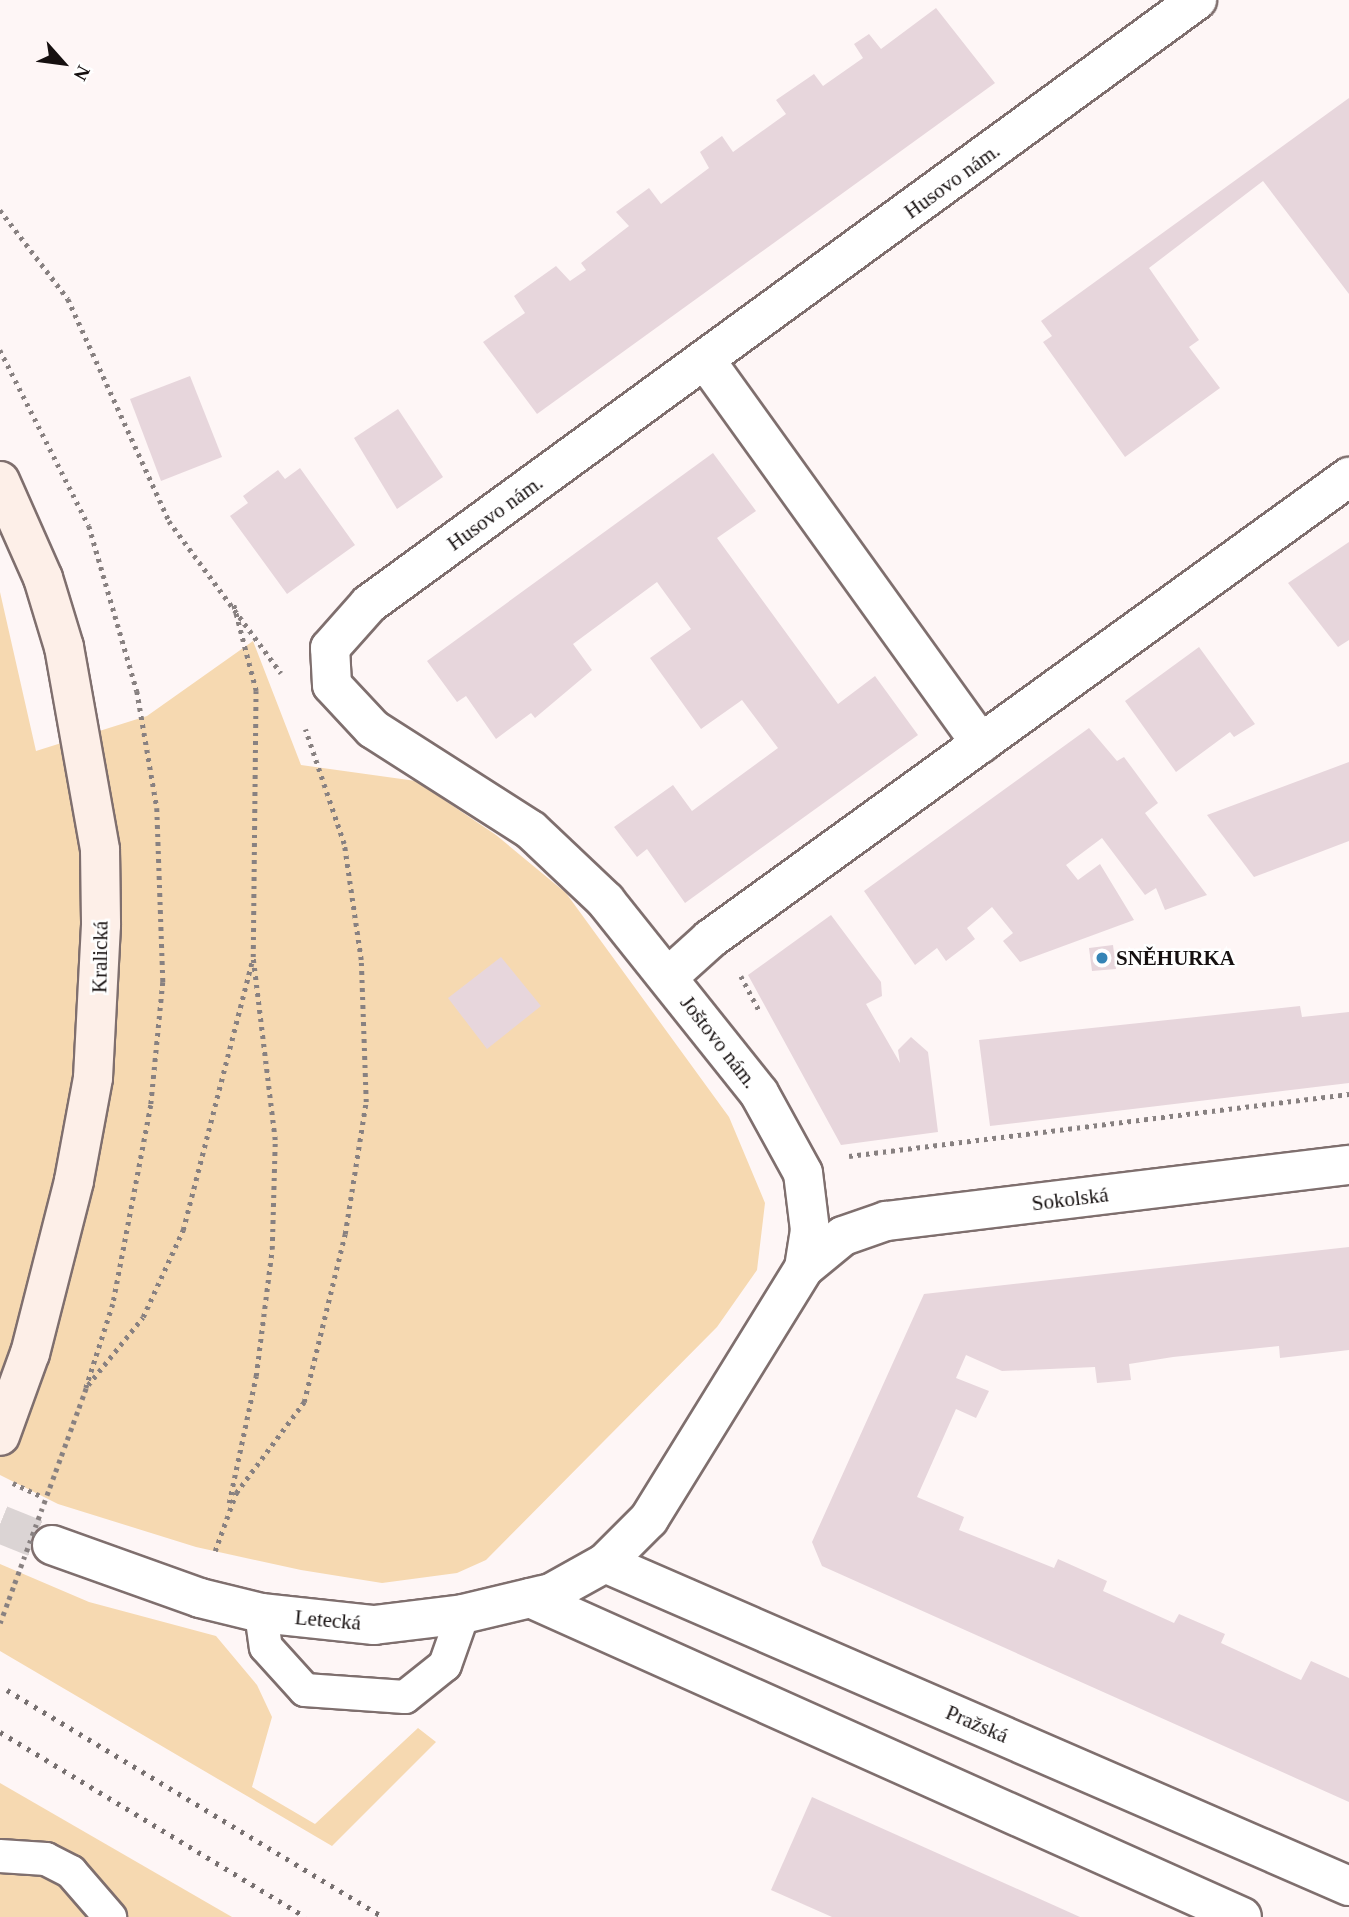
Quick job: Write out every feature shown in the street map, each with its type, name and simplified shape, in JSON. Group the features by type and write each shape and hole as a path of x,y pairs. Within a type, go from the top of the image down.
{"main road":[{"name":"Kralická","path":"0,481 64,647 100,850 93,1078 30,1353 0,1436"}],"street":[{"name":"Husovo nám.","path":"353,616 706,361 1197,0"},
{"path":"706,361 981,743"},
{"path":"668,977 710,939 1349,478"},
{"name":"Joštovo nám.","path":"353,616 330,648 332,685 341,698 373,729 531,830 606,901 759,1093 803,1173 810,1230 804,1268 649,1519 605,1563"},
{"name":"Sokolská","path":"804,1268 844,1236 886,1221 1349,1165"},
{"name":"Letecká","path":"52,1545 200,1598 261,1613 374,1625 463,1614 530,1598 574,1583 605,1563"},
{"name":"Pražská","path":"605,1563 1349,1886"},
{"path":"530,1598 1242,1917"}],"lane":[{"path":"261,1613 266,1647 305,1690 405,1697 445,1664 463,1614"},
{"path":"0,1856 46,1858 71,1872 110,1917"}],"path":[{"path":"0,210 68,299 169,521 232,599 285,681"},
{"path":"200,1598 227,1513 256,1376 272,1249 275,1140 253,957 256,691 232,599"},
{"path":"227,1513 304,1402 345,1234 366,1102 361,960 344,844 300,713"},
{"path":"0,1623 86,1388 143,1317 183,1230 253,957"},
{"path":"738,971 763,1018"},
{"path":"838,1158 1349,1094"},
{"path":"0,1476 58,1504"},
{"path":"205,1550 226,1555"}],"shaded area":[{"path":"0,592 36,751 147,716 253,641 301,765 416,781 496,835 566,893 729,1117 765,1203 757,1270 717,1327 486,1560 457,1573 382,1583 301,1570 196,1547 58,1504 0,1475"},
{"path":"0,1564 89,1602 216,1636 257,1685 272,1717 252,1787 315,1824 418,1728 436,1742 332,1846 0,1651"},
{"path":"0,1783 232,1917 0,1917"}],"building":[{"path":"936,8 995,83 537,414 483,342 525,313 514,296 556,266 570,281 586,270 581,263 629,226 616,212 649,188 661,204 709,168 700,152 722,136 733,152 786,114 776,100 814,74 823,86 863,58 854,44 869,34 881,49"},
{"path":"1349,98 1349,294 1263,181 1149,268 1199,340 1189,347 1220,388 1125,457 1043,342 1052,336 1041,321"},
{"path":"190,376 222,457 161,481 130,399"},
{"path":"398,409 443,477 397,509 354,438"},
{"path":"713,453 756,511 717,538 838,704 875,676 918,735 685,903 647,849 637,857 614,827 673,785 692,811 778,748 742,700 701,729 650,658 691,629 657,582 573,644 592,670 535,718 531,713 496,739 466,696 457,702 427,661"},
{"path":"300,468 355,545 287,594 230,516 248,503 243,496 278,470 285,479"},
{"path":"1349,542 1349,640 1338,647 1288,583"},
{"path":"1199,647 1255,724 1234,737 1230,732 1176,772 1125,701"},
{"path":"1089,728 1117,761 1124,757 1158,803 1145,813 1207,895 1165,910 1156,888 1145,895 1102,838 1066,865 1078,880 1100,864 1134,920 1020,962 1003,941 1013,933 992,907 967,928 975,939 946,961 937,948 915,965 864,891"},
{"path":"1349,762 1349,841 1254,877 1207,815"},
{"path":"831,915 881,982 882,996 866,1004 900,1063 898,1050 911,1037 928,1052 938,1132 841,1145 748,975"},
{"name":"SNĚHURKA","path":"1113,945 1116,969 1092,971 1089,948"},
{"path":"501,957 541,1006 487,1049 448,998"},
{"path":"1300,1006 1302,1017 1349,1012 1349,1083 990,1126 979,1040"},
{"path":"1349,1247 1349,1350 1280,1358 1279,1346 1173,1357 1129,1364 1131,1380 1097,1383 1095,1367 1002,1371 966,1355 956,1378 989,1391 976,1418 956,1409 917,1497 964,1517 959,1530 1054,1568 1058,1559 1107,1581 1103,1591 1174,1623 1179,1614 1225,1634 1221,1643 1301,1680 1311,1661 1349,1678 1349,1802 822,1566 812,1542 924,1294"},
{"path":"812,1797 1080,1917 832,1917 771,1890"}],"tunnel":[{"path":"0,1524 52,1545"}],"railway":[{"path":"7,1690 384,1917"},
{"path":"0,1732 305,1917"}],"place":[{"name":"SNĚHURKA","path":"1102,958"}]}
